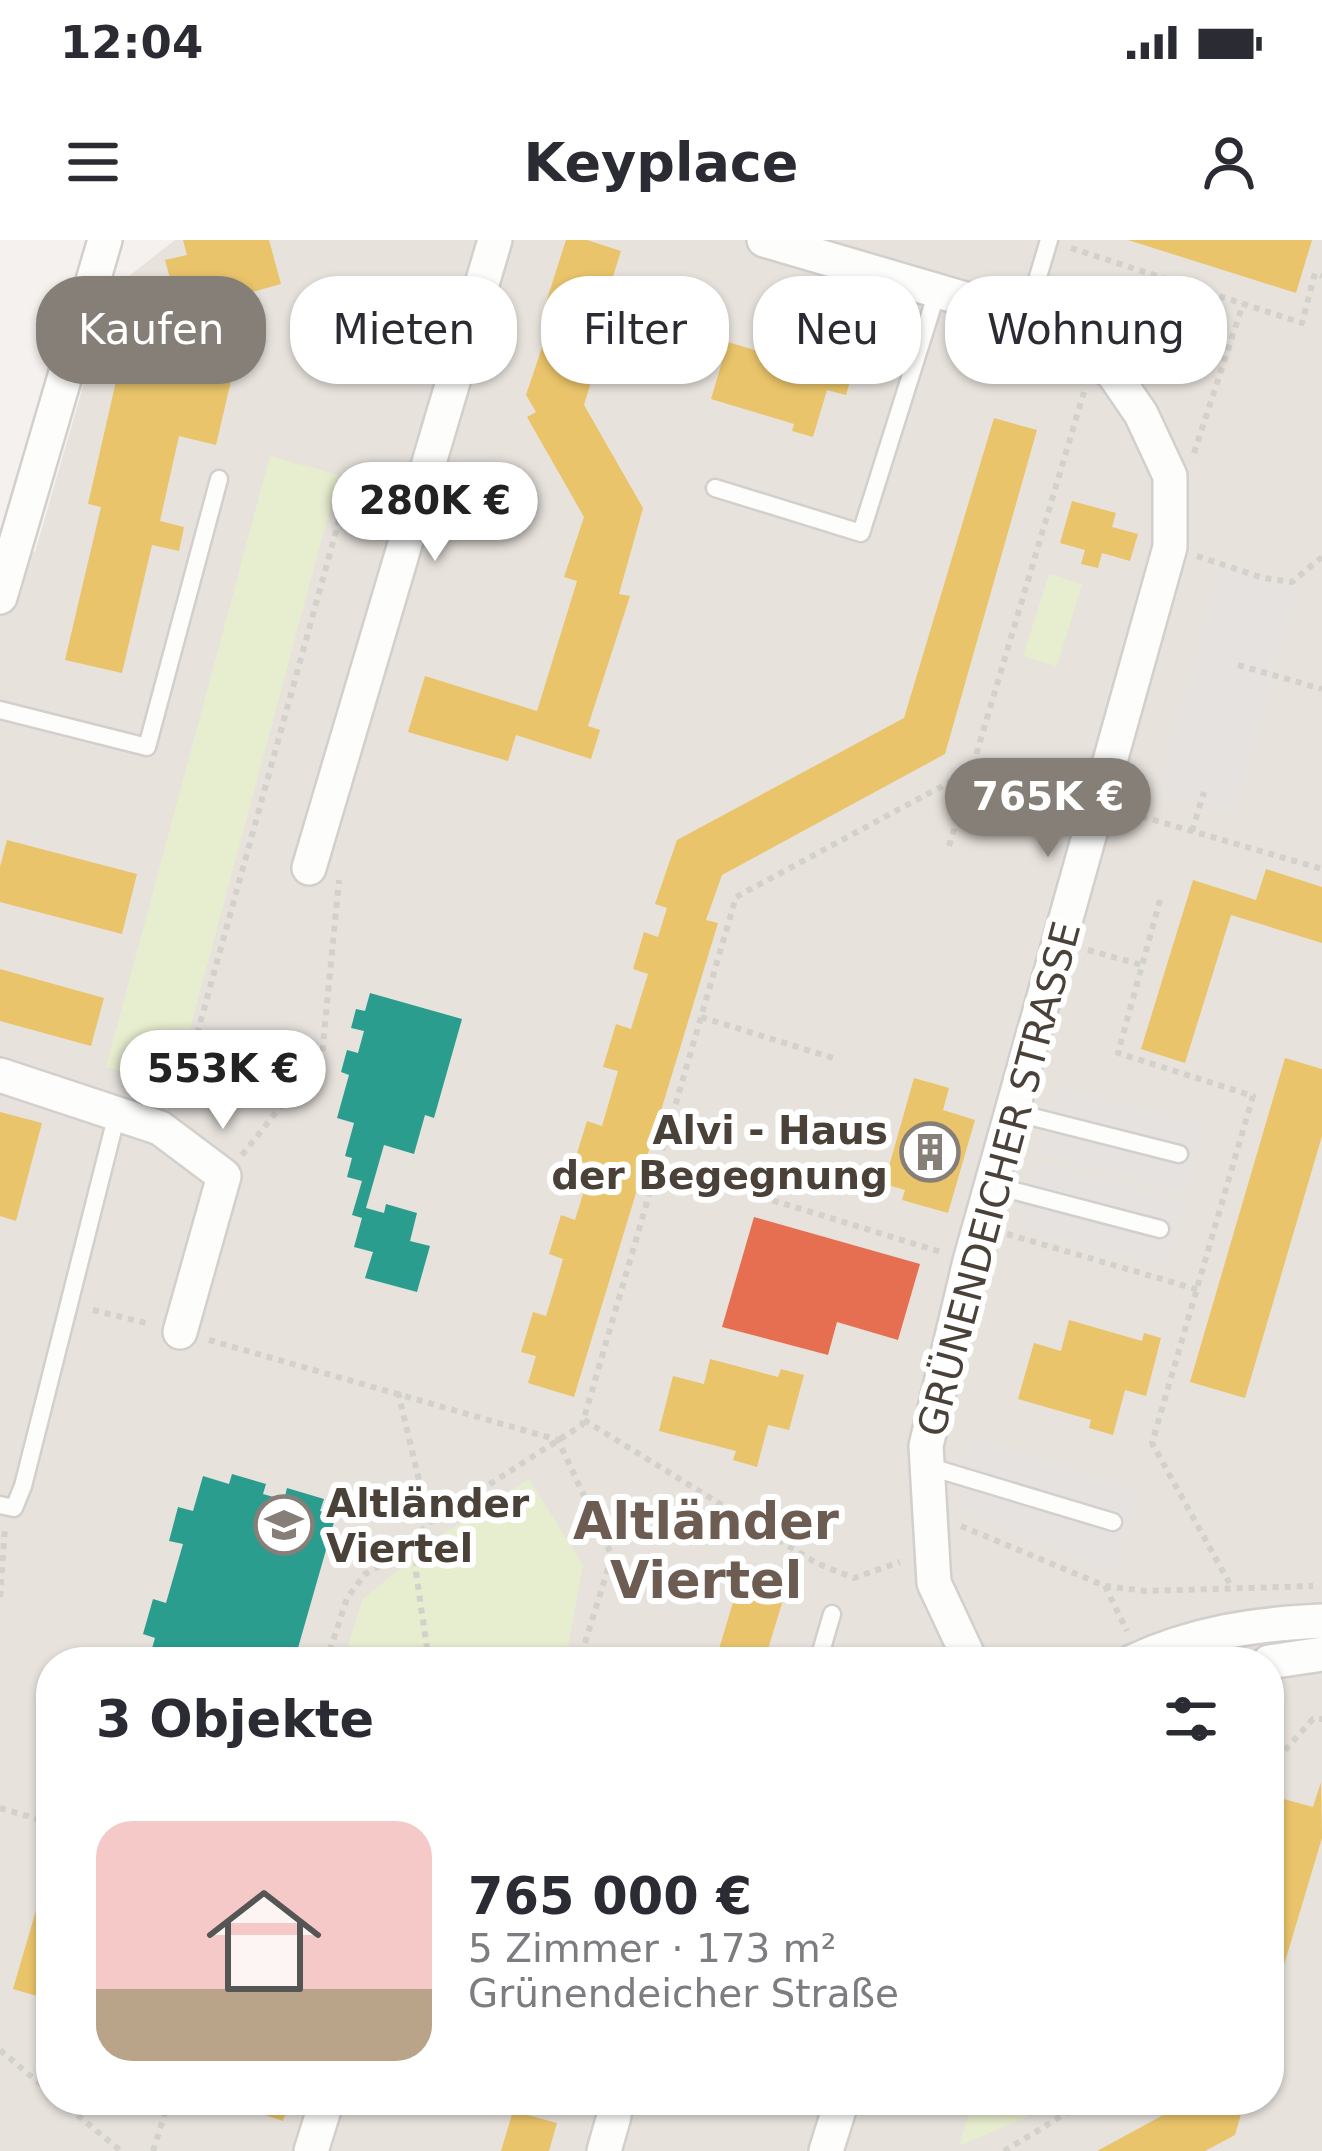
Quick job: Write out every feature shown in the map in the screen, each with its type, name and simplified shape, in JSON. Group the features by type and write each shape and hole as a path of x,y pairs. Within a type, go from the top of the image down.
{"street":[{"path":"0,597 105,240"},
{"path":"309,868 495,240"},
{"name":"GRÜNENDEICHER STRASSE","path":"764,240 945,294"},
{"name":"GRÜNENDEICHER STRASSE","path":"964,1647 934,1583 926,1446 970,1261 1170,547 1170,476 1141,414 1117,384"},
{"path":"0,1075 160,1128 224,1176 180,1332"},
{"path":"1154,1647 1243,1626 1322,1621"},
{"path":"1284,1660 1322,1654"},
{"path":"311,2151 322,2115"},
{"path":"826,2151 837,2115"},
{"path":"604,2151 614,2116"}],"lane":[{"path":"1038,276 1049,240"},
{"path":"715,488 861,533 937,292"},
{"path":"0,710 147,747 219,479"},
{"path":"1012,1112 1179,1154"},
{"path":"7,1507 69,1304 117,1114"},
{"path":"992,1185 1160,1229"},
{"path":"927,1466 1113,1522"},
{"path":"822,1647 832,1614"}],"path":[{"path":"1049,240 1157,276"},
{"path":"1227,299 1303,323 1315,273 1322,276"},
{"path":"1170,476 1195,452 1243,304"},
{"path":"950,846 1098,384"},
{"path":"170,1135 351,477 419,499"},
{"path":"1170,547 1263,578 1292,581 1322,557"},
{"path":"1238,664 1322,688"},
{"path":"331,1647 347,1598 365,1574 393,1558 429,1523 582,1425 736,898 974,769"},
{"path":"1192,831 1204,792"},
{"path":"1100,805 1322,869"},
{"path":"224,1176 322,1055 340,880 309,868"},
{"path":"1160,900 1118,1053 1253,1096 1152,1443 1232,1588"},
{"path":"1061,942 1142,965"},
{"path":"701,1017 833,1058"},
{"path":"658,1165 970,1261"},
{"path":"980,1226 1199,1290"},
{"path":"69,1304 558,1440 612,1556 584,1647"},
{"path":"398,1392 429,1523"},
{"path":"584,1420 816,1562 854,1578 932,1551"},
{"path":"0,1597 7,1507"},
{"path":"930,1513 1105,1586 1146,1591 1322,1587"},
{"path":"418,1536 416,1572 427,1647"},
{"path":"1105,1586 1130,1647"},
{"path":"1284,1751 1313,1719 1322,1720"},
{"path":"0,1808 36,1819"},
{"path":"0,2050 36,2080"},
{"path":"77,2115 121,2151"},
{"path":"153,2151 164,2115"},
{"path":"1004,2151 1063,2115"}],"shaded area":[{"path":"175,240 1322,240 1322,2151 0,2151 0,542 35,552 84,384 266,384 266,276 129,276"},
{"path":"1220,568 1297,589 1234,814 1157,792"},
{"path":"1057,1087 1204,1125 1186,1193 1039,1154"},
{"path":"1038,1163 1185,1201 1167,1269 1020,1230"},
{"path":"966,1437 1139,1490 1113,1575 961,1511"}],"green space":[{"path":"270,456 339,475 175,1085 106,1067"},
{"path":"1049,574 1082,584 1057,666 1023,656"},
{"path":"529,1479 583,1565 568,1647 348,1647 362,1600 435,1539"},
{"path":"968,2115 1028,2115 1027,2117 959,2146"}],"building: Wohnen":[{"path":"183,240 269,240 281,284 266,288 266,276 169,276 165,260 187,255"},
{"path":"566,240 587,240 621,251 613,276 554,276"},
{"path":"1128,240 1312,240 1296,293"},
{"path":"729,342 753,350 753,384 849,384 846,395 827,390 813,437 792,431 794,424 711,399 715,384 729,384"},
{"path":"541,351 541,384 590,384 584,405 643,508 619,594 630,596 588,726 600,730 591,759 516,735 508,761 408,732 425,676 537,711 577,581 564,577 584,517 527,417 536,412 526,395"},
{"path":"115,384 230,384 216,445 179,436 160,521 184,527 179,551 152,545 122,673 65,660 101,507 88,504"},
{"path":"994,418 1037,430 945,754 722,875 706,920 718,923 574,1397 528,1383 536,1356 521,1352 533,1312 546,1316 554,1290 563,1259 549,1254 561,1215 575,1220 592,1165 575,1160 587,1121 602,1126 618,1071 603,1067 616,1024 631,1029 648,974 633,969 644,932 658,937 667,908 655,904 677,840 904,718"},
{"path":"1072,501 1116,513 1112,527 1138,534 1130,561 1102,553 1098,568 1081,564 1085,550 1060,543"},
{"path":"7,840 137,874 122,934 0,902 0,867"},
{"path":"1266,869 1322,887 1322,943 1231,915 1185,1063 1141,1049 1193,880 1256,900"},
{"path":"0,969 104,998 91,1046 0,1021"},
{"path":"1285,1058 1322,1069 1322,1136 1245,1398 1190,1382"},
{"name":"Alvi - Haus der Begegnung","path":"914,1078 949,1088 943,1110 975,1120 948,1213 902,1200 905,1190 884,1184"},
{"path":"0,1112 42,1123 16,1221 0,1216"},
{"path":"1069,1320 1142,1341 1144,1333 1161,1338 1146,1396 1125,1390 1113,1435 1089,1428 1091,1420 1018,1399 1034,1343 1061,1351"},
{"path":"710,1359 778,1377 781,1369 804,1375 789,1430 768,1425 757,1467 733,1460 736,1451 659,1431 673,1376 704,1384"},
{"path":"738,1586 783,1600 769,1647 720,1647"},
{"path":"1321,1782 1322,1838 1284,1965 1284,1799 1313,1807"},
{"path":"36,1911 36,1996 13,1989"},
{"path":"512,2115 557,2123 549,2151 501,2151"},
{"path":"1163,2115 1241,2115 1235,2135 1205,2151 1097,2151"}],"building: Handel":[{"path":"754,1217 920,1264 898,1340 837,1322 828,1355 722,1327"}],"building: Schulen":[{"path":"370,993 462,1019 434,1118 425,1115 414,1154 384,1145 366,1208 384,1213 386,1204 417,1213 410,1241 430,1246 417,1292 365,1278 373,1252 354,1247 362,1218 352,1215 362,1181 347,1177 352,1158 345,1156 354,1123 337,1118 349,1075 341,1072 347,1050 358,1053 364,1031 351,1028 356,1009 365,1011"},
{"path":"232,1474 266,1484 263,1494 284,1500 287,1488 324,1499 320,1511 336,1515 298,1647 152,1647 155,1638 143,1634 153,1599 166,1603 183,1544 169,1541 178,1507 193,1511 203,1476 229,1484"}],"place":[{"name":"Alvi - Haus der Begegnung","path":"930,1152"},
{"name":"Altländer Viertel","path":"284,1525"}],"district":[{"name":"Altländer Viertel","path":"706,1550"}]}
